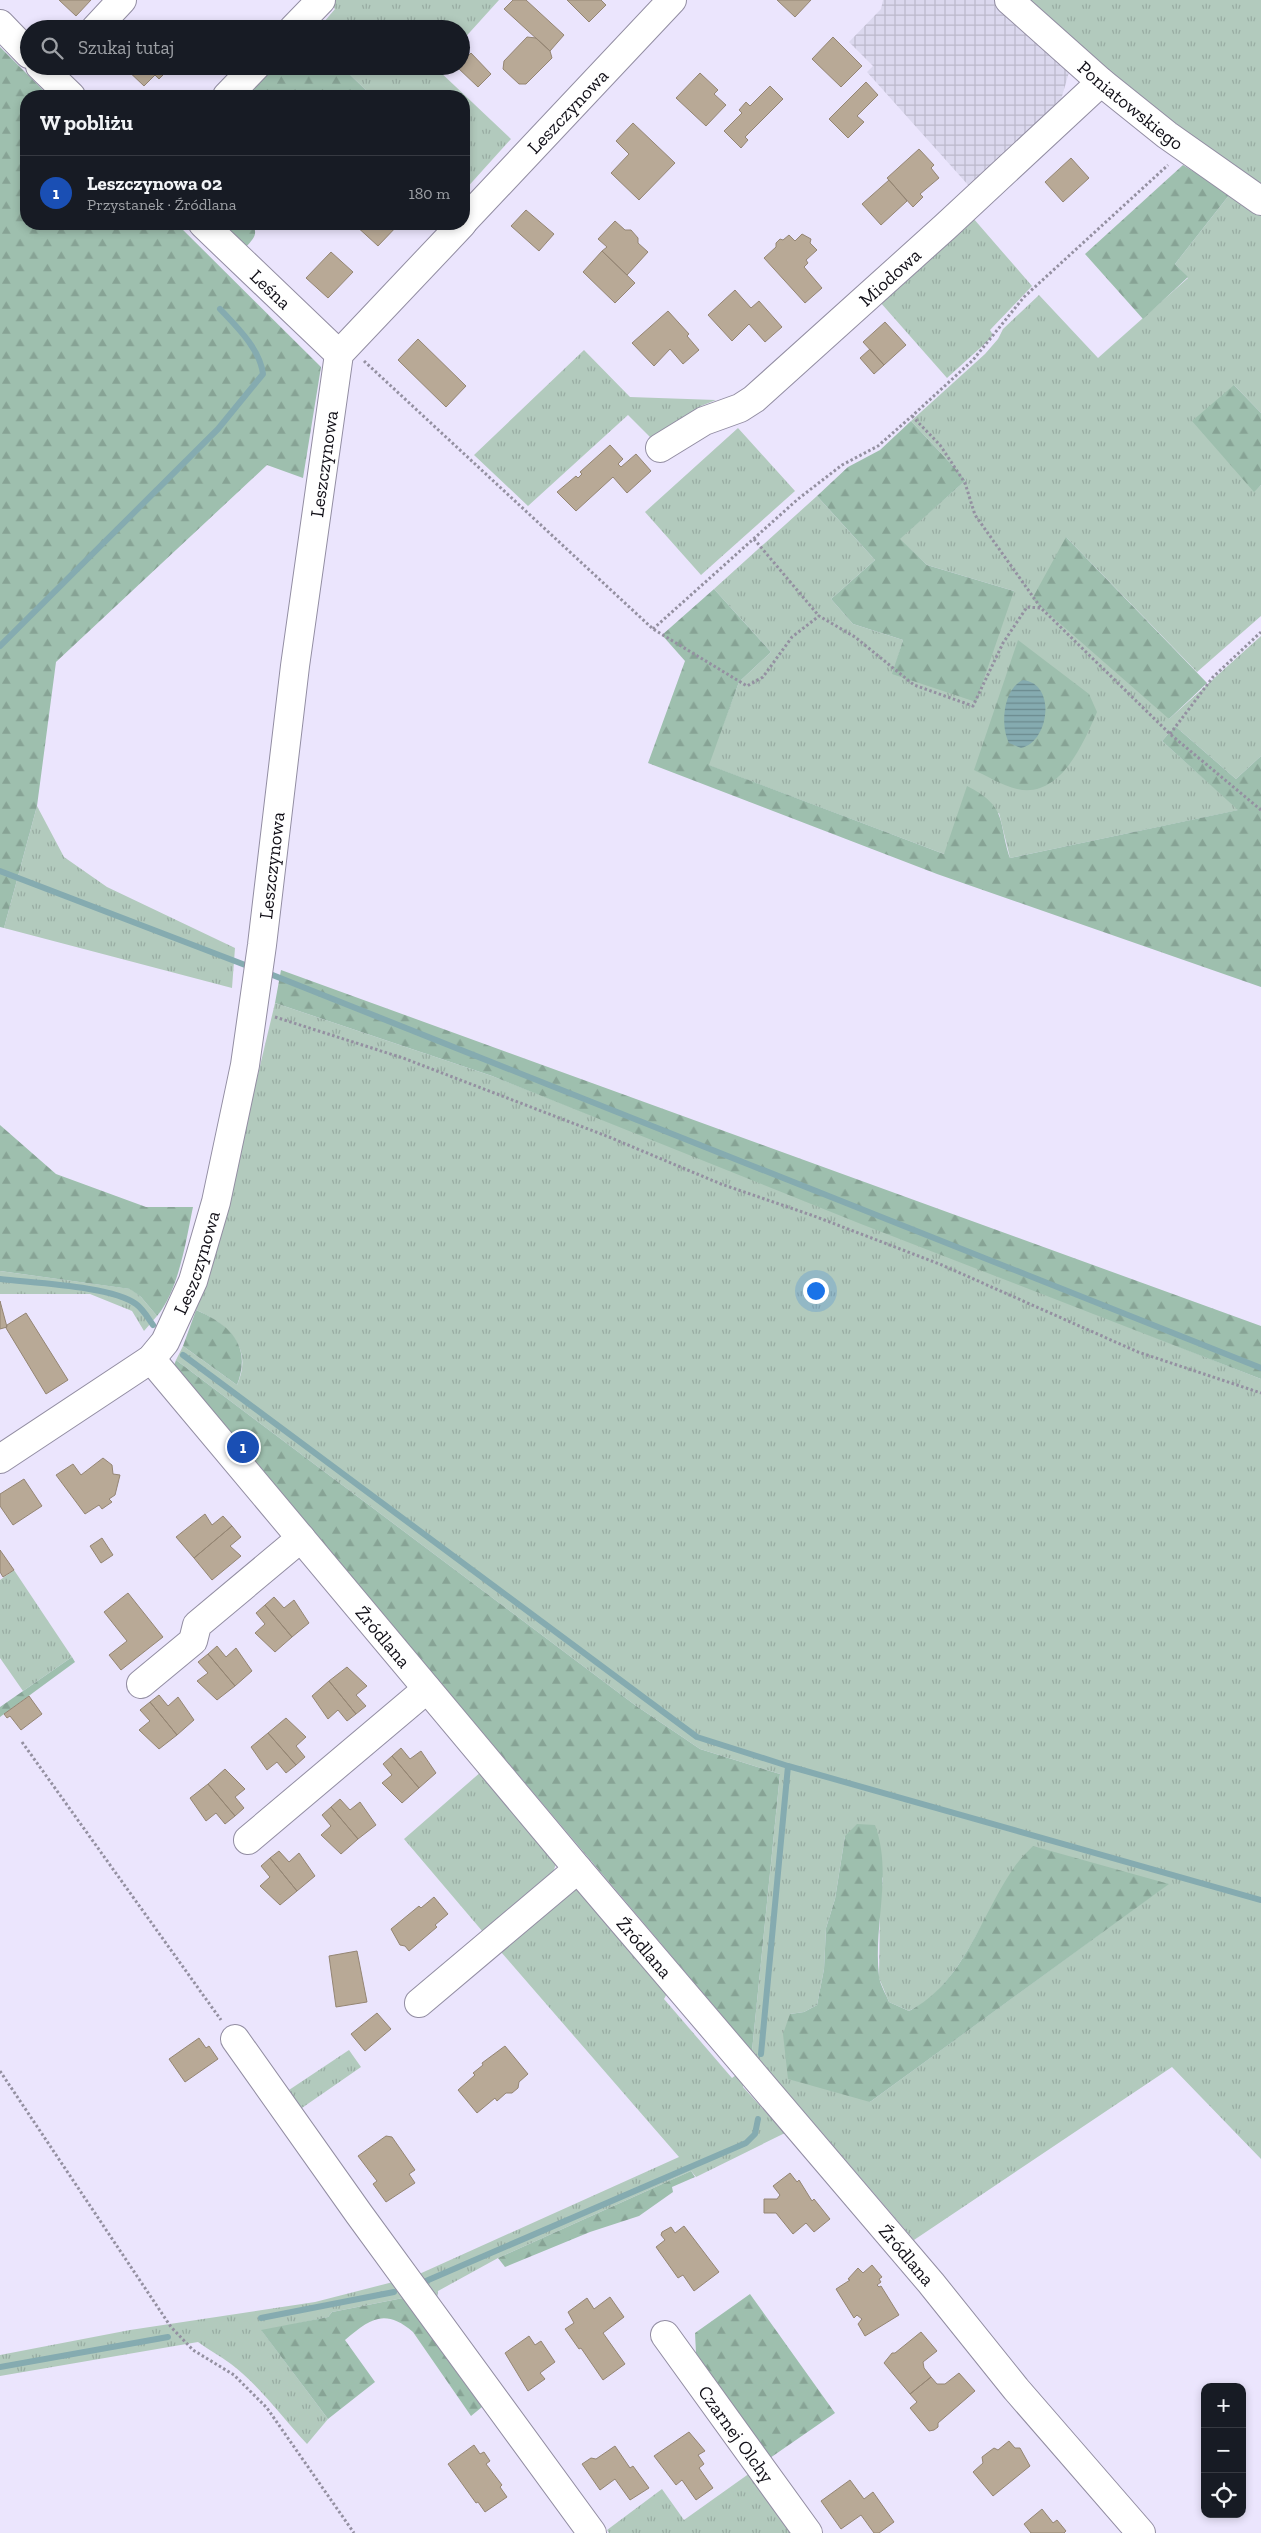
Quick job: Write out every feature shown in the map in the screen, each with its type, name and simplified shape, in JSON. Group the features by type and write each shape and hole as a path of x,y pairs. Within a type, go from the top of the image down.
{"street":[{"path":"103,20 122,0"},
{"path":"302,20 321,0"},
{"name":"Leszczynowa","path":"470,216 672,0"},
{"name":"Poniatowskiego","path":"1010,0 1101,82 1167,136 1261,201"},
{"path":"0,24 20,45"},
{"path":"54,75 66,90"},
{"path":"233,90 247,75"},
{"name":"Miodowa","path":"660,448 704,420 740,408 754,399 945,228 1101,82"},
{"name":"Leśna","path":"210,230 343,350"},
{"name":"Leszczynowa","path":"0,1459 151,1359 165,1342 193,1281 216,1202 245,1065 262,945 295,666 343,350 456,230"},
{"name":"Źródlana","path":"151,1359 578,1869 828,2161 1016,2389 1141,2533"},
{"path":"141,1684 193,1641 197,1625 301,1538"},
{"path":"248,1840 427,1688"},
{"path":"419,2003 578,1869"},
{"path":"235,2039 358,2214 592,2533"},
{"name":"Czarnej Olchy","path":"665,2335 808,2533"}],"path":[{"path":"654,629 798,498 842,465 878,446 912,416 973,360 995,336 1007,316 1024,297 1186,148"},
{"path":"343,350 654,629 747,686 763,677 792,637 819,616"},
{"path":"912,416 940,445 965,483 975,515 1041,608 1170,734 1261,810"},
{"path":"754,539 819,616 855,637 914,685 973,706 1003,643 1027,607 1041,608"},
{"path":"1170,734 1213,677 1261,632"},
{"path":"254,1003 609,1137 720,1184 814,1216 942,1265 1138,1352 1261,1393"},
{"path":"22,1742 235,2039"},
{"path":"0,2071 171,2327 193,2350 234,2375 267,2408 354,2533"}],"shaded area":[{"path":"883,0 996,0 1070,69 1060,103 969,186 867,72 873,66 849,42 881,9"},
{"path":"1023,680 1034,684 1041,691 1045,702 1045,713 1043,725 1038,735 1031,744 1021,748 1009,743 1004,718 1007,699 1011,691"}],"green space":[{"path":"333,0 499,0 470,32 470,20 326,20 335,9 330,3"},
{"path":"1025,0 1261,0 1261,187 1140,97"},
{"path":"0,47 20,67 20,75 28,75 43,90 20,90 20,230 183,230 321,367 303,478 267,465 56,662 37,806 4,928 0,927"},
{"path":"261,75 350,75 366,90 247,90"},
{"path":"350,75 443,75 459,90 366,90"},
{"path":"470,100 511,139 470,184"},
{"path":"1183,165 1230,194 1175,264 1188,277 1143,319 1085,254"},
{"path":"1230,194 1261,214 1261,413 1234,385 1254,491 1261,485 1261,616 1197,672 1066,537 1169,719 1261,636 1261,756 1236,779 1175,726 1162,741 1239,810 1010,858 999,813 944,854 708,765 739,682 771,652 714,589 817,496 875,560 831,599 853,624 903,640 893,674 1014,591 927,565 899,539 966,480 911,421 985,354 998,339 1003,329 1039,295 1098,358 1188,278 1175,264"},
{"path":"973,218 1032,286 990,330 993,335 990,339 947,378 880,302"},
{"path":"229,230 255,230 254,236 246,247"},
{"path":"584,350 630,397 716,400 701,406 653,440 628,415 528,506 474,455"},
{"path":"1234,385 1261,413 1261,485 1254,492 1192,421"},
{"path":"911,421 966,480 900,539 927,565 1014,591 976,702 892,674 903,640 853,624 831,599 875,560 817,496 848,467 880,450"},
{"path":"738,428 795,491 701,575 645,512"},
{"path":"1066,537 1207,683 1169,719 1032,599"},
{"path":"714,589 771,652 739,682 709,765 944,854 967,786 989,801 995,808 1002,824 1010,858 1238,810 1162,741 1175,726 1236,779 1261,756 1261,987 937,874 648,763 685,661 662,635"},
{"path":"1018,640 1089,694 1097,712 1085,739 1068,766 1046,786 1032,790 1012,788 974,770"},
{"path":"37,806 64,857 107,887 235,948 232,988 4,928"},
{"path":"281,970 1261,1326 1261,1379 861,1224 492,1076 275,1003"},
{"path":"275,1003 492,1076 1261,1379 1261,2159 1172,2067 914,2240 752,2051 780,1774 700,1749 635,1705 176,1360 183,1346 237,1385 242,1360 240,1349 235,1339 218,1322 196,1310 218,1242","holes":["845,1836 883,1878 880,1905 879,1978 889,2002 909,2011 927,2001 949,1978 966,1954 995,1902 1168,1884 870,2102 790,2014 804,2012 817,2005 824,1969 826,1928 835,1899"]},
{"path":"0,1125 56,1174 146,1207 193,1207 181,1264 171,1293 157,1316 141,1297 130,1289 0,1271"},
{"path":"0,1271 131,1289 141,1297 157,1316 144,1331 132,1311 90,1294 0,1294"},
{"path":"196,1310 219,1323 235,1338 240,1348 242,1359 237,1385 183,1346"},
{"path":"176,1360 635,1705 700,1749 780,1774 752,2051 239,1445 172,1371"},
{"path":"14,1570 72,1657 23,1691 0,1658 0,1580"},
{"path":"72,1657 75,1662 0,1717 0,1707"},
{"path":"482,1771 554,1856 556,1864 551,1878 483,1932 404,1839"},
{"path":"857,1824 875,1825 880,1844 883,1881 878,1938 880,1979 889,2002 909,2011 928,1999 944,1984 969,1948 1013,1869 1033,1846 1169,1884 870,2102 788,2079 783,2034 790,2014 804,2012 817,2005 824,1969 826,1928 835,1899 845,1836"},
{"path":"579,1888 670,1988 664,1999 732,2078 736,2075 743,2082 743,2087 785,2133 696,2177 691,2171 498,2258 438,2291 437,2299 417,2275 679,2157 501,1952 569,1891"},
{"path":"349,2050 361,2067 299,2110 286,2092"},
{"path":"691,2171 695,2177 672,2187 673,2192 639,2216 590,2232 505,2267 498,2258"},
{"path":"393,2282 403,2298 332,2312 328,2317 262,2331 328,2419 307,2444 251,2381 231,2364 198,2342 0,2376 0,2355 130,2330 315,2302"},
{"path":"750,2294 835,2413 770,2458 696,2353 695,2333"},
{"path":"403,2298 482,2407 471,2416 413,2332 394,2320 385,2318 369,2322 345,2340 375,2382 328,2419 261,2330 328,2317 332,2312"},
{"path":"750,2473 793,2533 609,2533 607,2530 662,2489 684,2520"}],"building":[{"path":"59,0 91,0 76,16"},
{"path":"513,0 526,0 564,35 550,51 504,9"},
{"path":"567,0 601,0 606,5 589,22"},
{"path":"777,0 811,0 795,17"},
{"path":"527,37 536,38 550,51 552,58 526,84 519,84 503,69 504,61"},
{"path":"833,37 862,66 841,87 812,59"},
{"path":"470,54 491,74 478,87 465,75 470,75"},
{"path":"700,73 718,90 714,94 726,105 706,126 676,98"},
{"path":"132,75 155,75 144,86"},
{"path":"155,75 163,75 159,79"},
{"path":"866,82 878,95 857,116 864,122 848,138 829,119"},
{"path":"770,86 783,99 745,137 748,140 741,148 724,131 742,113 739,110 746,102 750,106"},
{"path":"633,123 675,163 639,200 611,173 629,154 616,141"},
{"path":"919,149 934,165 931,168 939,178 920,194 923,197 913,207 887,178"},
{"path":"1071,158 1089,178 1063,202 1045,182"},
{"path":"889,180 907,201 881,225 862,204"},
{"path":"526,210 554,234 539,251 511,226"},
{"path":"615,221 625,230 631,230 638,238 638,243 648,252 627,275 602,251 607,247 598,239"},
{"path":"361,230 393,230 378,246"},
{"path":"802,234 811,239 810,243 817,250 806,260 808,263 804,267 822,288 805,303 764,258 776,247 776,243 780,239 783,240 789,235 795,241"},
{"path":"602,251 635,283 615,303 583,272"},
{"path":"331,252 353,272 328,298 306,278"},
{"path":"735,290 751,308 759,301 782,327 765,342 749,324 732,341 708,315"},
{"path":"668,311 689,334 687,336 699,350 683,364 670,349 654,366 632,343"},
{"path":"885,322 906,345 884,365 863,342"},
{"path":"418,339 466,386 446,407 398,360"},
{"path":"870,349 884,365 874,374 860,358"},
{"path":"610,445 623,459 618,464 621,467 636,454 651,471 627,493 613,477 576,511 557,492 576,476 578,478 582,474 580,472"},
{"path":"0,1301 7,1327 0,1329"},
{"path":"26,1313 68,1380 46,1394 6,1328 7,1325"},
{"path":"103,1458 112,1465 113,1474 120,1475 115,1495 109,1499 112,1502 102,1509 99,1505 85,1514 56,1475 73,1464 81,1475"},
{"path":"24,1479 42,1506 13,1525 0,1506 0,1494"},
{"path":"205,1514 212,1525 223,1516 232,1526 194,1558 176,1537"},
{"path":"232,1526 241,1537 230,1546 241,1556 212,1580 194,1558"},
{"path":"102,1538 113,1555 101,1563 90,1546"},
{"path":"0,1550 14,1570 3,1577 0,1572"},
{"path":"128,1593 163,1637 121,1670 109,1655 127,1641 104,1612"},
{"path":"274,1597 284,1608 294,1600 309,1623 292,1637 265,1605"},
{"path":"265,1605 292,1637 275,1652 255,1633 265,1624 256,1613"},
{"path":"217,1646 226,1657 236,1648 252,1671 235,1686 208,1654"},
{"path":"208,1654 235,1686 217,1700 197,1681 208,1673 198,1662"},
{"path":"347,1667 367,1686 356,1695 366,1706 356,1714 329,1681"},
{"path":"329,1681 356,1714 347,1721 338,1710 328,1719 312,1696"},
{"path":"159,1695 168,1706 178,1697 194,1720 177,1735 150,1702"},
{"path":"29,1696 42,1714 21,1730 10,1716 7,1718 4,1714"},
{"path":"150,1702 177,1735 159,1749 139,1730 150,1721 140,1710"},
{"path":"286,1718 306,1737 296,1746 305,1757 296,1765 268,1733"},
{"path":"268,1733 296,1765 286,1773 277,1762 267,1770 251,1747"},
{"path":"401,1748 410,1759 421,1751 436,1773 419,1788 392,1756"},
{"path":"392,1756 419,1788 402,1803 382,1783 392,1775 383,1764"},
{"path":"225,1769 245,1789 235,1797 244,1808 235,1816 208,1784"},
{"path":"208,1784 235,1816 225,1824 216,1813 206,1821 190,1798"},
{"path":"340,1799 350,1810 360,1802 376,1825 358,1839 331,1807"},
{"path":"331,1807 358,1839 341,1854 321,1835 331,1826 322,1815"},
{"path":"279,1851 289,1862 299,1853 315,1876 297,1891 270,1858"},
{"path":"270,1858 297,1891 280,1905 260,1886 270,1877 261,1866"},
{"path":"434,1897 448,1914 435,1925 437,1927 409,1951 405,1946 400,1945 391,1929 419,1906 421,1908"},
{"path":"357,1951 367,2002 336,2007 329,1956"},
{"path":"377,2013 391,2029 365,2051 351,2034"},
{"path":"199,2038 206,2048 209,2046 218,2059 185,2082 169,2059"},
{"path":"505,2046 528,2074 519,2082 518,2088 512,2093 506,2093 497,2101 495,2098 477,2113 458,2090 475,2075 473,2073 483,2065 482,2063"},
{"path":"386,2136 392,2137 415,2170 409,2174 415,2183 386,2202 373,2184 377,2181 358,2156"},
{"path":"790,2173 797,2182 799,2180 812,2201 814,2199 830,2219 814,2232 806,2223 793,2234 776,2213 764,2213 764,2199 777,2199 780,2195 773,2186"},
{"path":"684,2226 719,2272 694,2291 683,2275 678,2278 656,2247 665,2240 661,2235 662,2232 671,2227 675,2233"},
{"path":"872,2265 882,2277 879,2279 881,2282 877,2285 881,2286 899,2315 865,2336 858,2324 862,2319 857,2315 854,2318 836,2289 850,2280 848,2279 858,2268 863,2273"},
{"path":"610,2297 624,2317 603,2333 625,2364 603,2380 565,2329 574,2323 568,2312 587,2298 594,2309"},
{"path":"921,2332 937,2351 923,2362 924,2368 931,2377 910,2394 884,2363 892,2353 895,2353"},
{"path":"529,2336 535,2345 541,2341 555,2362 540,2373 545,2379 528,2391 505,2353"},
{"path":"959,2373 975,2391 938,2423 938,2427 929,2431 910,2408 917,2402 910,2394 931,2377 937,2384 945,2384"},
{"path":"689,2432 705,2451 698,2455 704,2464 699,2468 713,2488 696,2500 682,2480 676,2485 654,2456"},
{"path":"1009,2441 1015,2448 1020,2448 1030,2466 993,2496 973,2472 983,2463 982,2457 994,2448 998,2450"},
{"path":"474,2445 480,2454 484,2452 490,2461 486,2464 502,2485 500,2487 507,2497 485,2512 478,2502 476,2503 448,2464"},
{"path":"615,2446 630,2468 633,2466 649,2488 630,2500 615,2479 600,2490 582,2464 591,2458 596,2459"},
{"path":"850,2480 864,2499 873,2492 894,2522 879,2533 874,2533 861,2515 841,2529 821,2501"},
{"path":"1042,2509 1053,2523 1057,2520 1066,2531 1064,2533 1031,2533 1024,2524"}],"waterway":[{"path":"0,646 218,429 263,374 253,347 220,309"},
{"path":"0,871 253,968"},
{"path":"265,972 1261,1368"},
{"path":"0,1279 71,1286 109,1293 136,1304 153,1325"},
{"path":"183,1355 697,1737 788,1766 1261,1900"},
{"path":"761,2054 788,1766"},
{"path":"426,2281 746,2143 755,2134 758,2119"},
{"path":"261,2318 394,2292"},
{"path":"0,2367 168,2337"}],"place":[{"name":"Leszczynowa 02","path":"243,1447"}]}
